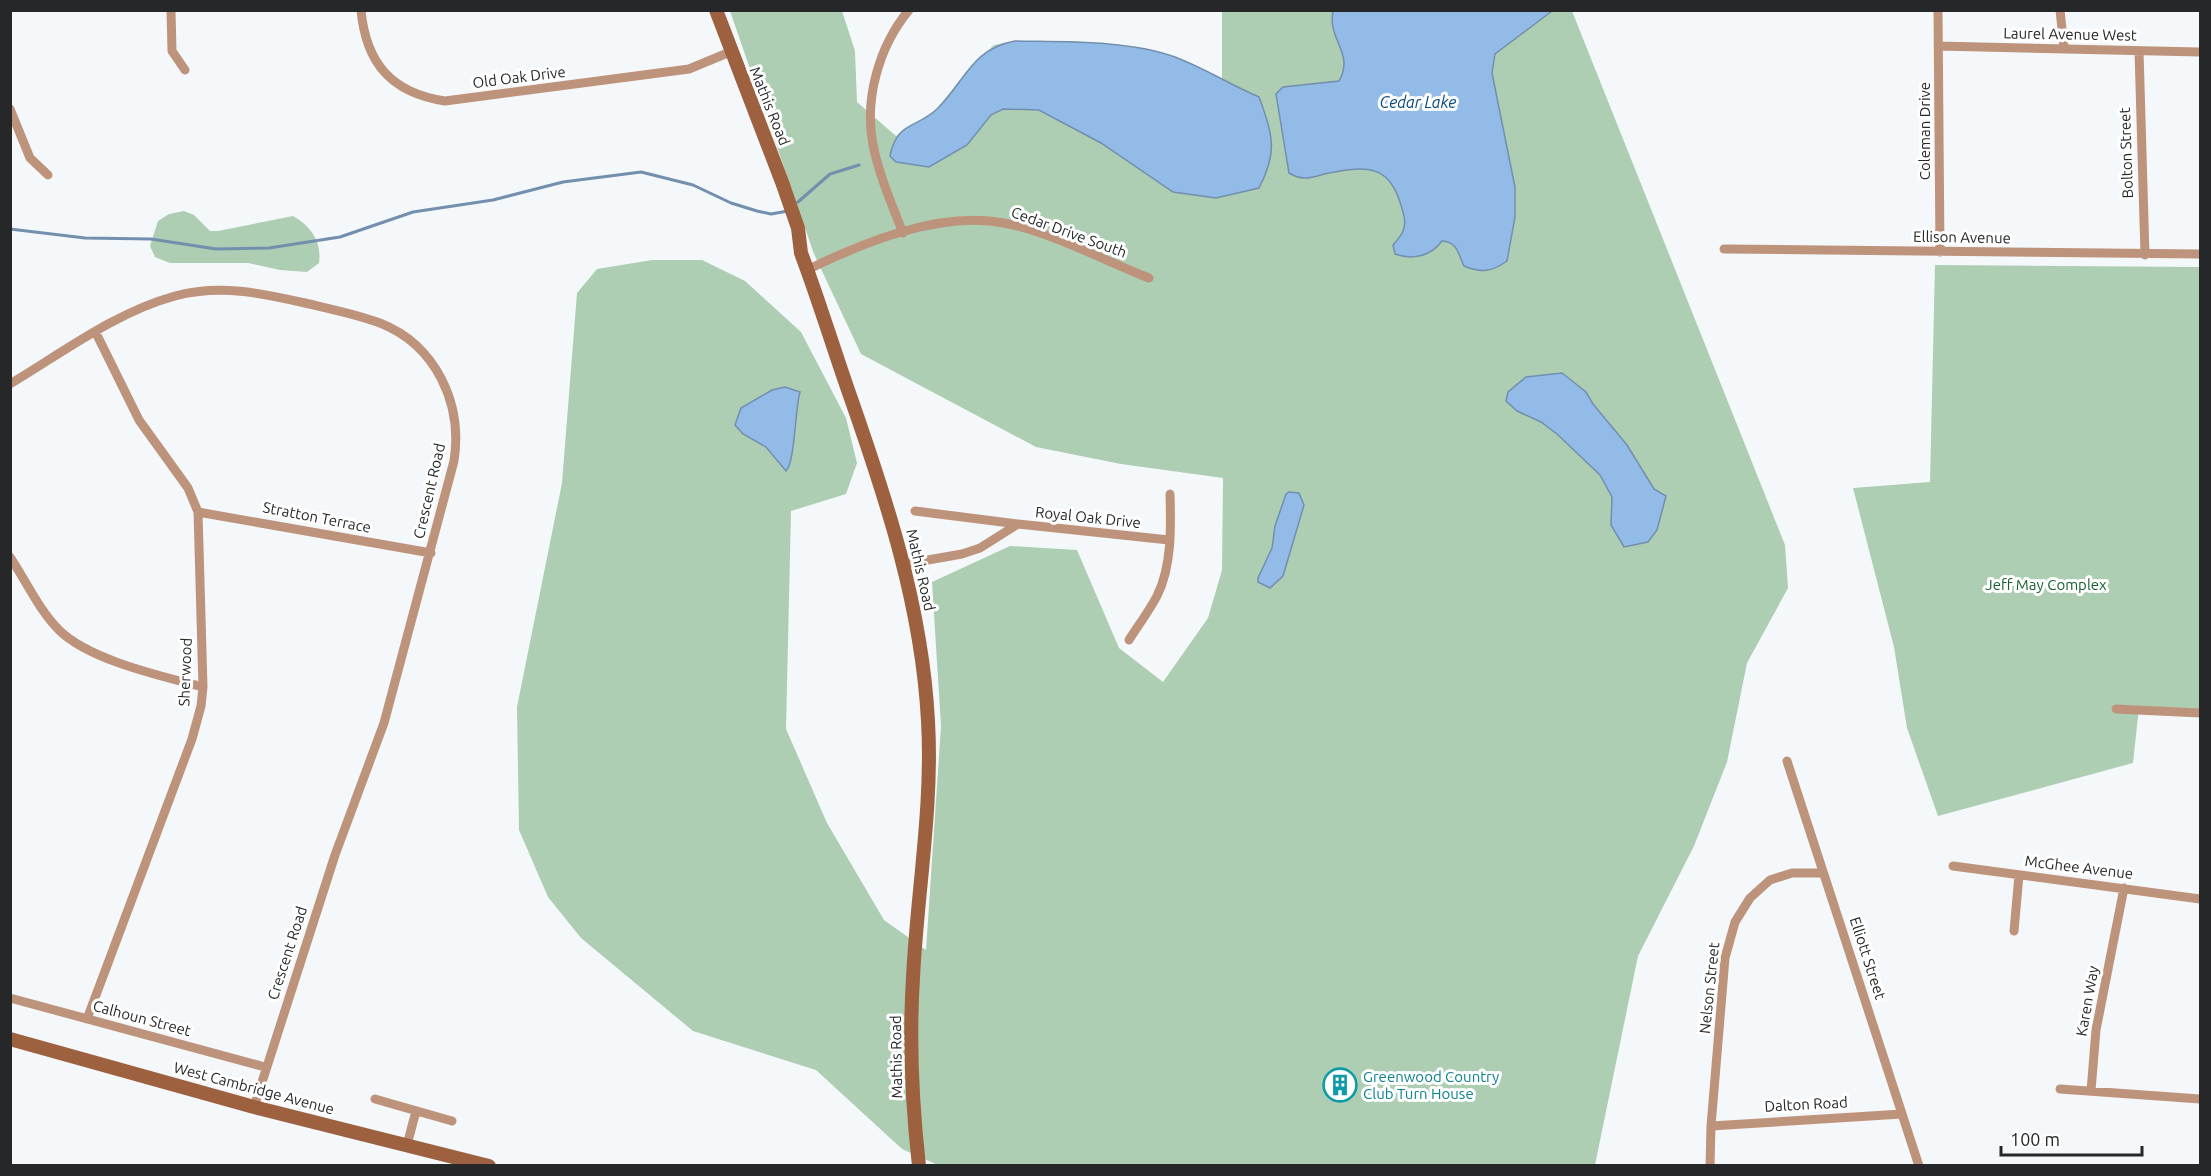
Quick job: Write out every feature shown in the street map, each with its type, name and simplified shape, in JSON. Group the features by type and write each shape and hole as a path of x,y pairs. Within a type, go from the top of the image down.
{"street":[{"path":"171,10 172,51 185,70"},
{"name":"Old Oak Drive","path":"361,10 363,35 384,73 403,89 424,98 445,101 673,72 706,63 730,52"},
{"name":"Mathis Road","path":"716,10 730,52 783,182 798,228 801,253 881,482 905,564 921,652 928,724 928,764 913,978 911,1041 919,1166"},
{"path":"903,233 878,165 873,145 871,112 880,61 896,28 909,10"},
{"name":"Coleman Drive","path":"1938,10 1940,252"},
{"path":"2060,10 2064,48"},
{"name":"Laurel Avenue West","path":"1938,46 2200,52"},
{"name":"Bolton Street","path":"2139,51 2145,255"},
{"path":"10,110 30,158 48,175"},
{"name":"Cedar Drive South","path":"807,270 923,225 947,221 1002,222 1031,231 1149,278"},
{"name":"Ellison Avenue","path":"1724,249 2200,254"},
{"name":"Crescent Road","path":"10,384 96,333 159,301 192,292 225,289 259,292 362,317 400,334 421,351 437,370 449,395 455,418 454,460 431,553 384,723 335,855 254,1107"},
{"name":"Sherwood","path":"87,1019 192,739 201,706 203,687 198,512 188,488 139,420 96,333"},
{"path":"1129,640 1157,595 1166,569 1170,494"},
{"path":"915,511 1018,524"},
{"name":"Stratton Terrace","path":"198,512 431,553"},
{"name":"Royal Oak Drive","path":"905,564 962,554 980,548 1018,524 1169,540"},
{"path":"10,557 54,624 78,645 97,654 203,687"},
{"path":"2116,709 2200,713"},
{"name":"Elliott Street","path":"1787,761 1919,1166"},
{"name":"McGhee Avenue","path":"1953,866 2200,899"},
{"name":"Nelson Street","path":"1710,1166 1711,1126 1725,958 1735,922 1750,897 1770,880 1792,873 1822,873"},
{"path":"2014,931 2019,875"},
{"name":"Karen Way","path":"2091,1091 2096,1030 2124,888"},
{"name":"Calhoun Street","path":"10,998 266,1067"},
{"name":"West Cambridge Avenue","path":"10,1040 254,1107 489,1166"},
{"path":"2060,1089 2200,1099"},
{"path":"375,1099 452,1121"},
{"path":"407,1145 416,1111"},
{"name":"Dalton Road","path":"1711,1126 1902,1114"}],"green space":[{"path":"730,11 842,11 855,51 857,102 896,136 936,110 968,70 994,45 1015,41 1074,41 1119,45 1175,57 1222,81 1222,11 1572,11 1785,545 1788,588 1747,663 1727,762 1694,846 1638,956 1595,1165 938,1165 902,1149 816,1070 693,1031 581,938 548,897 519,830 517,707 562,483 577,293 597,269 652,260 702,260 745,281 801,332 846,418 857,463 846,494 791,511 786,729 827,823 884,920 926,950 941,726 932,582 1010,546 1077,550 1119,648 1163,682 1208,618 1222,570 1223,478 1121,464 1036,447 861,354 814,254"},
{"path":"184,211 194,215 210,231 293,216 314,235 319,248 319,263 307,272 280,270 248,263 170,263 155,257 150,246 158,221 169,214"},
{"name":"Jeff May Complex","path":"1935,265 2200,267 2200,709 2139,707 2133,763 1938,816 1907,728 1894,647 1853,488 1930,482"}],"water":[{"name":"Cedar Lake","path":"1333,11 1552,11 1495,54 1492,73 1515,187 1515,217 1507,261 1491,269 1470,268 1464,266 1454,246 1442,241 1432,251 1420,256 1408,257 1395,254 1393,245 1403,232 1405,221 1399,199 1386,178 1378,172 1367,169 1341,171 1306,178 1289,173 1276,94 1283,87 1339,81 1344,62 1332,21"},
{"path":"1015,41 1096,43 1157,51 1186,61 1259,97 1268,122 1271,153 1259,188 1216,198 1173,192 1101,143 1039,110 1003,109 991,115 967,145 929,167 896,162 890,156 893,145 902,131 937,109 978,59 1000,45"},
{"path":"1562,373 1586,392 1593,404 1627,445 1654,489 1666,496 1657,530 1648,542 1624,547 1611,525 1612,497 1600,475 1557,434 1541,422 1517,411 1506,401 1508,392 1526,377"},
{"path":"785,387 800,392 793,447 786,471 766,447 743,434 735,425 741,408 772,390"},
{"path":"1299,493 1304,505 1283,576 1270,588 1258,582 1258,578 1272,548 1275,526 1286,494"}],"waterway":[{"path":"798,202 830,174 859,165"},
{"path":"10,229 85,238 151,239 216,249 269,248 340,237 413,212 493,200 563,182 641,172 693,185 731,203 757,211 771,214 788,211"}],"place":[{"name":"Greenwood Country Club Turn House","path":"1340,1085"}]}
